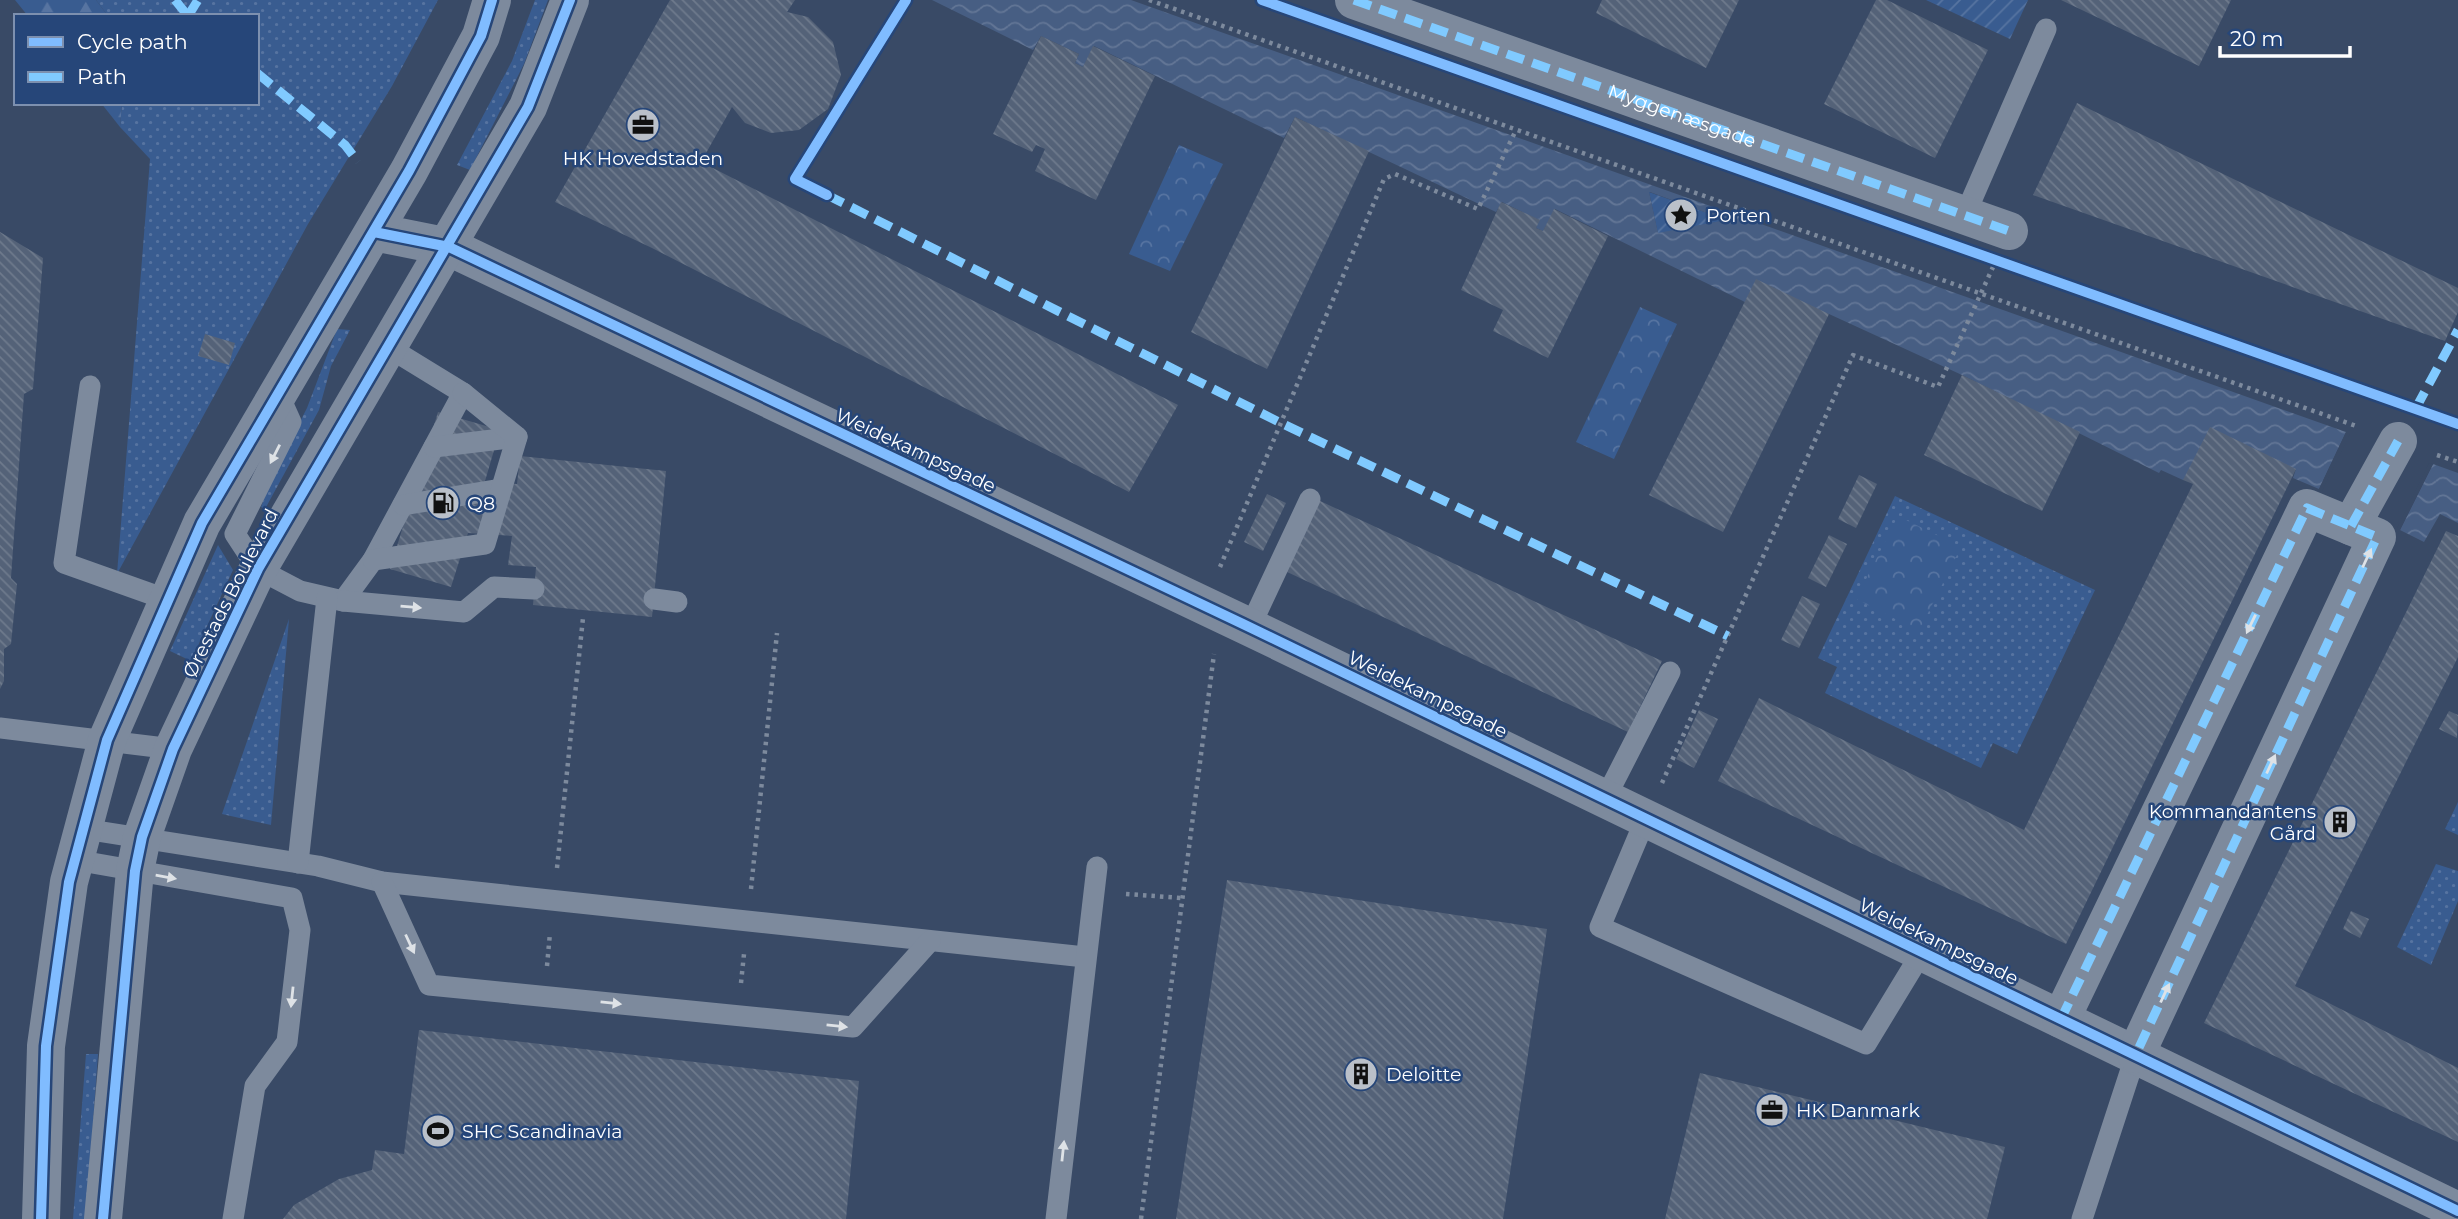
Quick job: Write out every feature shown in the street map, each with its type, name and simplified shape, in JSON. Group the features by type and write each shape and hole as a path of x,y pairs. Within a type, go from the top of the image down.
{"street":[{"path":"41,1219 46,1046 80,844 107,740 202,523 374,232 481,36 492,0"},
{"name":"Ørestads Boulevard","path":"103,1219 139,854 173,749 258,569 449,247 528,107 570,0"},
{"name":"Myggenæsgade","path":"1354,0 1965,215 1998,249"},
{"name":"Weidekampsgade","path":"374,232 449,247 1224,615 2458,1212"},
{"path":"2351,526 2398,441"},
{"path":"2061,1019 2307,508 2377,537 2136,1054"}],"lane":[{"path":"1965,215 2046,29"},
{"path":"388,347 463,393 517,437"},
{"path":"90,386 64,562 168,600"},
{"path":"278,393 291,422 235,534 258,569 300,591 335,599 464,612 494,587 534,589"},
{"path":"298,863 335,599 373,560 463,393"},
{"path":"434,447 517,437"},
{"path":"373,560 485,544 517,437"},
{"path":"403,505 501,489"},
{"path":"1224,615 1310,499"},
{"path":"654,599 677,602"},
{"path":"1605,799 1670,672"},
{"path":"0,728 173,749"},
{"path":"1646,818 1600,927 1866,1044 1922,952"},
{"path":"80,844 139,854 298,863 382,882 1085,957"},
{"path":"80,844 139,854 292,898 300,930 287,1042 255,1086 233,1219"},
{"path":"1056,1219 1097,867"},
{"path":"382,882 429,985 853,1027 930,941"},
{"path":"2082,1219 2136,1054"}],"path":[{"path":"1149,0 2398,441"},
{"path":"1141,1219 1182,898 1224,615 1283,424 1384,179 1395,174 1475,209 1480,205 1516,130"},
{"path":"795,179 827,195"},
{"path":"1646,818 1853,355 1938,387 1981,294"},
{"path":"544,997 583,618"},
{"path":"738,1016 777,633"},
{"path":"1093,892 1182,898"}],"green space":[{"path":"15,0 96,0 106,14 26,14"},
{"path":"96,0 438,0 392,86 308,224 117,574 150,159 120,127 122,105 259,105 259,14 106,14"},
{"path":"535,0 548,0 524,64 470,170 457,165 512,61"},
{"path":"1926,0 2028,0 2010,39"},
{"path":"103,105 122,105 120,127"},
{"path":"1179,145 1223,164 1170,271 1129,254"},
{"path":"1649,192 1727,220 1658,234"},
{"path":"1640,307 1677,324 1614,459 1576,442"},
{"path":"337,329 350,330 331,366 319,410 265,509 261,507 273,474 307,408"},
{"path":"1895,496 2095,590 2017,754 1993,743 1981,768 1825,693 1837,667 1818,658"},
{"path":"1898,516 1961,547 1919,631 1856,599"},
{"path":"218,545 233,570 191,661 170,651"},
{"path":"289,619 271,825 222,814"},
{"path":"2458,802 2458,835 2445,829"},
{"path":"2436,864 2458,871 2458,901 2431,965 2397,947"},
{"path":"86,1054 98,1054 86,1219 73,1219"}],"water":[{"path":"932,0 1131,0 2346,432 2319,489 2293,478 2296,469 2183,480 2161,470 2159,473 1962,375 1829,314 1745,302 1555,209 1543,231 1536,228 1539,220 1502,202 1496,212 1295,117 1284,138 1094,46 1083,67 1075,63 1079,54 1041,36 1033,50","holes":["1649,192 1726,220 1658,233"]},
{"path":"2433,464 2458,473 2458,523 2440,514 2424,542 2400,530"}],"pier":[{"path":"2346,432 2350,434 2322,491 2319,489"},
{"path":"2429,463 2433,464 2400,530 2397,528"}],"building":[{"path":"670,0 795,0 787,12 808,17 833,42 841,75 828,109 799,130 771,133 745,123 732,107 701,162 1178,405 1129,492 652,248 555,202"},
{"path":"1602,0 1739,0 1706,68 1596,13"},
{"path":"1876,0 1887,0 1988,50 1935,158 1824,104"},
{"path":"2061,0 2231,0 2199,66"},
{"path":"1041,36 1079,54 1075,63 1083,67 1093,46 1155,76 1096,200 1035,171 1045,149 1036,145 1032,152 993,134"},
{"path":"2077,103 2458,288 2458,312 2445,341 2033,195"},
{"path":"1295,117 1369,151 1267,369 1191,332"},
{"path":"1501,202 1540,220 1536,228 1543,231 1554,209 1608,236 1548,358 1493,331 1503,310 1461,290"},
{"path":"0,232 43,258 33,389 24,394 11,578 17,584 11,644 4,649 4,681 0,689"},
{"path":"1756,279 1829,314 1723,532 1649,495"},
{"path":"205,334 235,343 229,365 198,356"},
{"path":"1962,375 2080,432 2042,511 1924,455"},
{"path":"438,412 500,430 485,481 517,484 520,456 666,471 652,617 533,605 536,567 508,565 512,536 468,533 451,587 390,569"},
{"path":"2210,427 2296,469 2066,944 1718,781 1759,698 2024,830 2193,484 2183,480"},
{"path":"1859,475 1877,484 1856,528 1838,519"},
{"path":"1267,494 1286,503 1263,551 1244,542"},
{"path":"1318,500 1662,661 1628,732 1285,571"},
{"name":"Kommandantens Gård","path":"2446,531 2458,536 2458,657 2295,986 2458,1068 2458,1142 2204,1023"},
{"path":"1829,535 1847,544 1826,587 1808,578"},
{"path":"1802,596 1820,604 1799,648 1781,640"},
{"path":"1699,710 1718,719 1694,768 1676,759"},
{"path":"2449,711 2458,715 2457,738 2439,729"},
{"name":"Deloitte","path":"1227,880 1547,929 1503,1219 1176,1219"},
{"path":"2351,911 2369,919 2360,938 2343,929"},
{"path":"419,1030 859,1081 846,1219 283,1219 294,1205 339,1179 372,1170 375,1150 404,1154"},
{"name":"HK Danmark","path":"1700,1073 2005,1147 1987,1219 1665,1219"}],"marked path":[{"path":"175,0 186,14"},
{"path":"189,14 198,0"},
{"path":"1354,0 2009,231"},
{"path":"259,75 345,145 358,162"},
{"path":"827,195 1283,424 1728,636"},
{"path":"2416,408 2458,330"},
{"path":"2351,526 2398,441"},
{"path":"2061,1019 2307,508 2377,537 2136,1054"}],"cycle path":[{"path":"41,1219 46,1046 69,882 107,740 202,523 409,171 481,36 492,0"},
{"path":"103,1219 135,871 142,837 173,749 258,569 528,107 570,0"},
{"path":"827,195 795,179 906,0"},
{"path":"1262,0 2458,424"},
{"path":"374,232 449,247 1243,624 2458,1211"}],"place":[{"name":"HK Hovedstaden","path":"643,125"},
{"name":"Porten","path":"1681,215"},
{"name":"Q8","path":"443,503"},
{"name":"Kommandantens Gård","path":"2340,822"},
{"name":"Deloitte","path":"1361,1074"},
{"name":"HK Danmark","path":"1772,1110"},
{"name":"SHC Scandinavia","path":"438,1131"}]}
